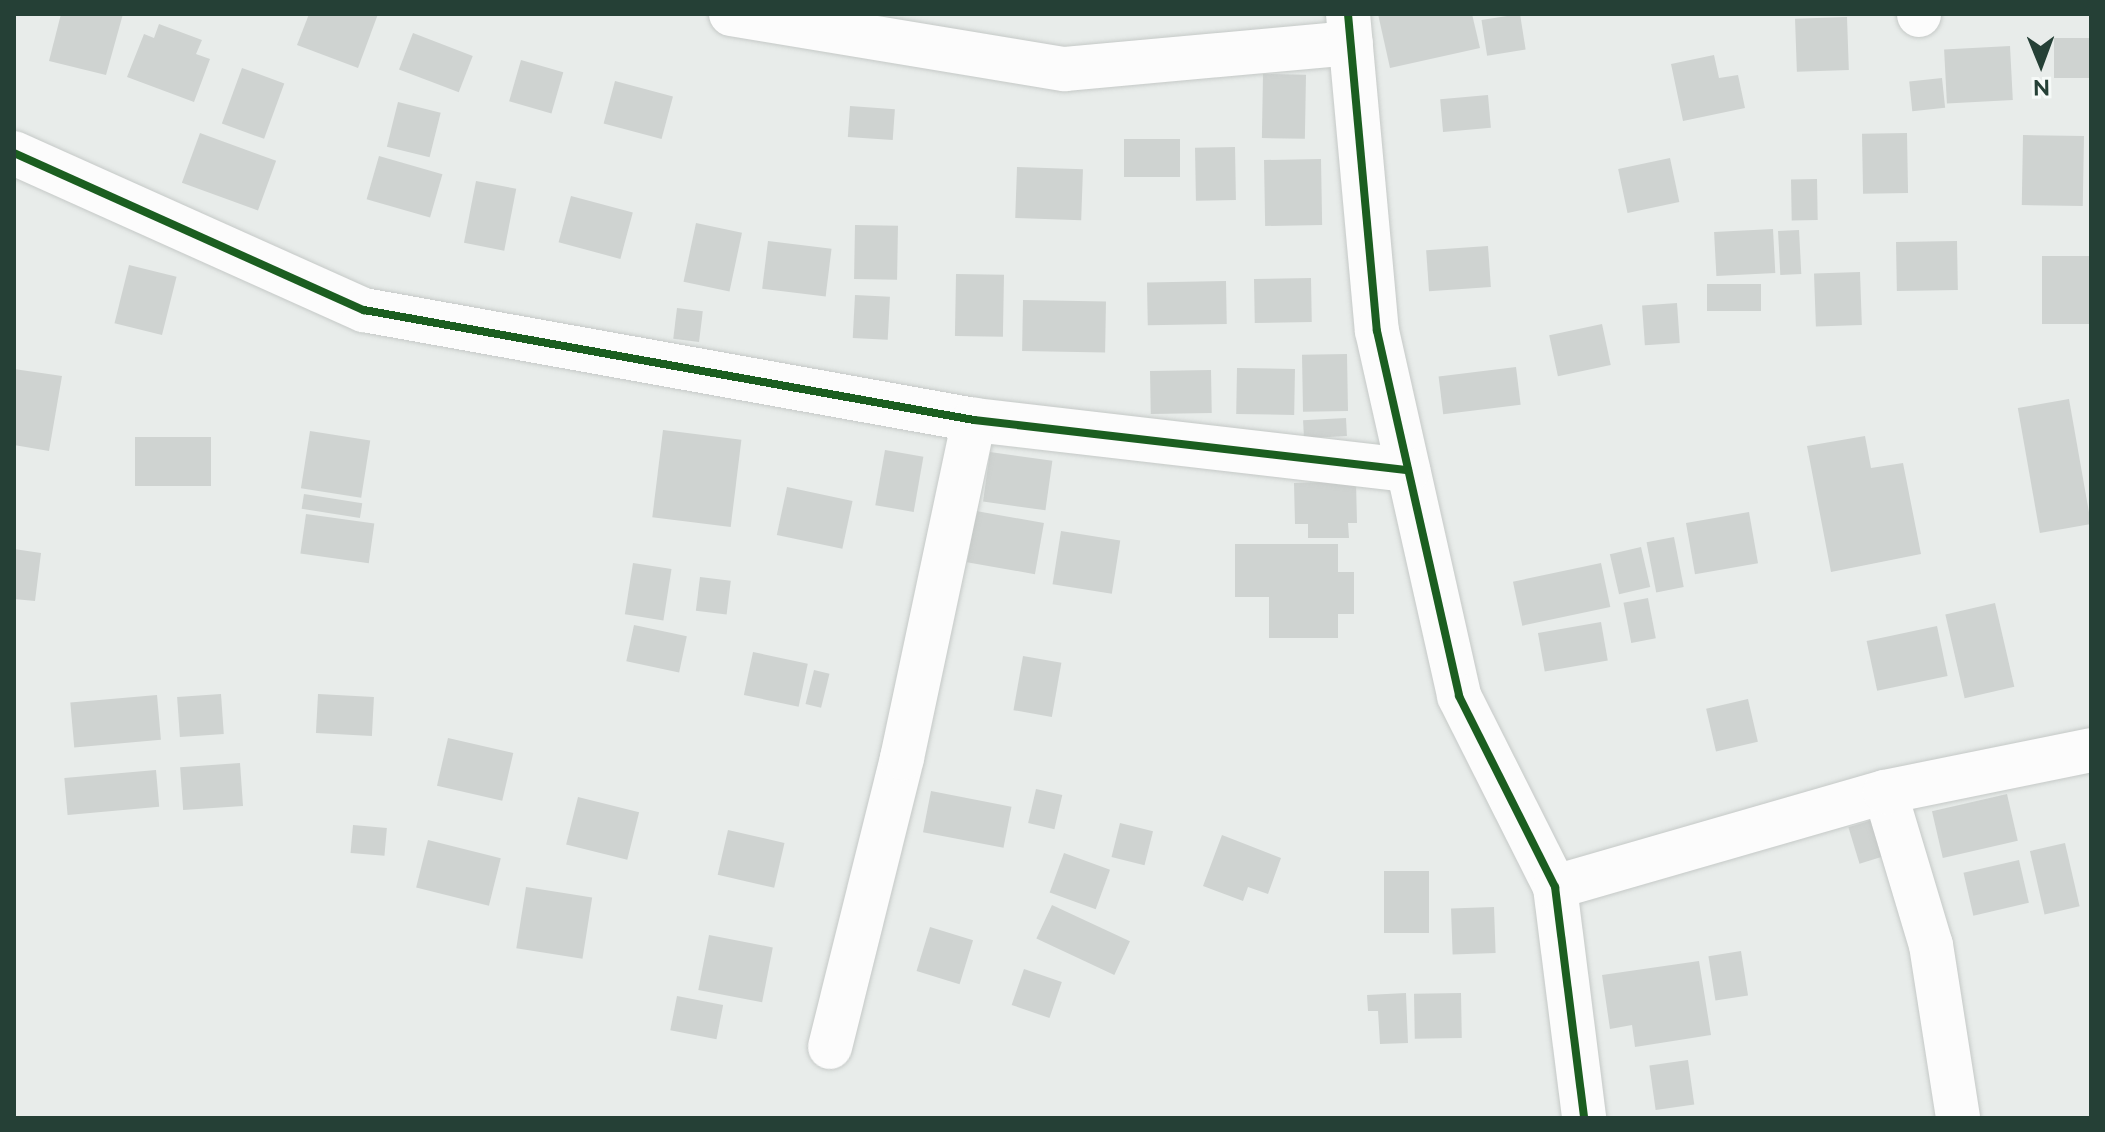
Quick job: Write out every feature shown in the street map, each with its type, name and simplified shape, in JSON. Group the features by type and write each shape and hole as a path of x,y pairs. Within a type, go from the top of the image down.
{"street":[{"path":"731,14 1065,69 1350,29 1377,331 1459,696 1555,887 1584,1118"},
{"path":"14,153 364,310 974,420 1408,470"},
{"path":"830,1047 902,758 974,420"},
{"path":"1555,887 1885,792 2091,750"},
{"path":"1885,792 1931,945 1958,1118"}],"building":[{"path":"61,14 123,14 106,75 49,61"},
{"path":"309,14 378,14 358,68 297,45"},
{"path":"1378,14 1472,14 1480,48 1390,68"},
{"path":"1520,14 1526,50 1487,56 1481,20"},
{"path":"1847,17 1849,70 1797,72 1795,19"},
{"path":"159,24 202,40 196,54 210,59 194,102 127,77 144,34 154,38"},
{"path":"413,33 473,56 459,92 399,69"},
{"path":"2054,38 2091,38 2091,78 2054,78"},
{"path":"2010,46 2013,100 1947,103 1944,49"},
{"path":"1714,55 1719,78 1738,75 1745,108 1683,121 1671,64"},
{"path":"521,60 563,72 551,113 509,101"},
{"path":"242,68 284,83 264,139 222,123"},
{"path":"1263,74 1306,75 1305,139 1262,138"},
{"path":"1942,78 1945,108 1912,111 1909,81"},
{"path":"615,81 673,97 662,139 604,124"},
{"path":"1488,95 1491,128 1443,132 1440,99"},
{"path":"398,102 441,113 430,157 387,147"},
{"path":"850,106 895,109 893,140 848,137"},
{"path":"200,133 276,161 258,211 182,183"},
{"path":"1907,133 1908,193 1863,194 1862,134"},
{"path":"2023,135 2084,136 2083,206 2022,205"},
{"path":"1124,139 1180,139 1180,177 1124,177"},
{"path":"1235,147 1236,200 1196,201 1195,148"},
{"path":"379,156 442,174 430,217 367,199"},
{"path":"1670,158 1679,202 1628,213 1618,169"},
{"path":"1321,159 1322,225 1265,226 1264,160"},
{"path":"1017,167 1083,169 1081,220 1015,218"},
{"path":"1791,179 1817,179 1818,220 1792,220"},
{"path":"476,181 516,189 504,251 464,243"},
{"path":"571,196 633,213 620,259 559,242"},
{"path":"696,223 742,233 729,291 684,282"},
{"path":"855,225 898,226 897,280 854,279"},
{"path":"1773,229 1775,273 1716,276 1714,232"},
{"path":"1799,230 1801,274 1780,275 1778,231"},
{"path":"768,241 832,249 826,296 762,289"},
{"path":"1957,241 1958,290 1897,291 1896,242"},
{"path":"1488,246 1491,287 1429,291 1426,250"},
{"path":"2042,256 2091,256 2091,324 2042,324"},
{"path":"129,265 177,277 162,335 114,323"},
{"path":"1860,272 1862,325 1816,327 1814,274"},
{"path":"956,274 1004,275 1003,337 955,336"},
{"path":"1311,278 1312,322 1255,323 1254,279"},
{"path":"1226,281 1227,324 1148,325 1147,282"},
{"path":"1707,284 1761,284 1761,311 1707,311"},
{"path":"855,295 890,297 888,340 853,338"},
{"path":"1023,300 1106,301 1105,352 1022,351"},
{"path":"1677,303 1680,343 1645,345 1642,305"},
{"path":"677,308 703,311 699,342 673,339"},
{"path":"1602,324 1611,365 1558,376 1549,335"},
{"path":"1347,354 1348,411 1303,412 1302,355"},
{"path":"1516,367 1521,405 1443,414 1439,377"},
{"path":"1237,368 1295,369 1294,415 1236,414"},
{"path":"14,369 62,376 49,451 14,445"},
{"path":"1211,370 1212,413 1151,414 1150,371"},
{"path":"2069,399 2091,524 2040,533 2018,408"},
{"path":"1346,418 1347,436 1304,438 1303,420"},
{"path":"663,430 741,440 731,527 652,517"},
{"path":"310,431 370,441 361,498 301,488"},
{"path":"1865,436 1871,468 1903,463 1921,554 1831,572 1807,446"},
{"path":"135,437 211,437 211,486 135,486"},
{"path":"885,450 923,457 914,512 875,505"},
{"path":"990,452 1052,461 1045,510 983,502"},
{"path":"1356,481 1357,523 1348,523 1349,538 1308,538 1308,524 1295,524 1294,483"},
{"path":"787,487 853,501 842,549 777,535"},
{"path":"304,494 362,503 360,518 302,509"},
{"path":"976,511 1044,523 1035,574 967,562"},
{"path":"1749,512 1758,563 1695,574 1686,523"},
{"path":"306,514 374,524 369,563 300,554"},
{"path":"1061,531 1120,540 1112,594 1053,584"},
{"path":"1674,537 1684,587 1656,592 1647,542"},
{"path":"1235,544 1338,544 1338,572 1354,572 1354,614 1338,614 1338,638 1269,638 1269,597 1235,597"},
{"path":"1641,547 1650,587 1619,594 1610,554"},
{"path":"14,549 41,553 35,601 14,599"},
{"path":"633,563 672,569 663,620 625,614"},
{"path":"1601,563 1610,607 1522,626 1513,582"},
{"path":"700,577 731,581 727,615 696,611"},
{"path":"1648,598 1656,638 1631,643 1623,603"},
{"path":"1995,603 2014,687 1965,698 1945,614"},
{"path":"1601,622 1608,660 1545,672 1538,633"},
{"path":"634,625 687,636 679,672 626,661"},
{"path":"1937,626 1948,676 1877,691 1867,641"},
{"path":"753,652 808,664 799,707 744,695"},
{"path":"1023,656 1061,663 1052,717 1013,710"},
{"path":"814,670 830,674 821,708 806,704"},
{"path":"221,694 224,734 180,737 177,697"},
{"path":"318,694 374,697 372,736 316,733"},
{"path":"157,695 161,740 74,747 70,703"},
{"path":"1748,699 1758,742 1716,752 1706,709"},
{"path":"448,738 513,753 502,801 437,786"},
{"path":"240,763 243,806 183,810 180,767"},
{"path":"156,770 159,807 68,815 64,778"},
{"path":"1036,789 1062,795 1054,829 1028,823"},
{"path":"931,791 1011,807 1003,848 923,832"},
{"path":"2007,794 2018,841 1943,858 1932,811"},
{"path":"578,797 639,812 627,860 566,845"},
{"path":"1879,818 1890,854 1860,864 1848,827"},
{"path":"1120,823 1153,831 1145,865 1112,857"},
{"path":"353,825 387,828 384,856 351,853"},
{"path":"728,830 785,843 774,888 718,875"},
{"path":"1222,835 1281,858 1268,894 1248,887 1243,901 1203,886"},
{"path":"428,840 501,858 489,906 416,888"},
{"path":"2065,843 2080,906 2045,914 2030,851"},
{"path":"1064,853 1110,870 1096,909 1050,892"},
{"path":"2019,860 2029,903 1973,916 1963,873"},
{"path":"1384,871 1429,871 1429,933 1384,933"},
{"path":"526,887 592,897 582,959 516,948"},
{"path":"1052,905 1130,941 1114,975 1036,939"},
{"path":"1494,907 1496,953 1453,954 1451,909"},
{"path":"930,927 973,940 960,984 917,971"},
{"path":"709,935 773,947 762,1002 698,990"},
{"path":"1741,951 1748,995 1715,1001 1708,956"},
{"path":"1699,961 1711,1035 1635,1047 1632,1025 1610,1029 1602,975"},
{"path":"1024,969 1062,982 1049,1018 1012,1005"},
{"path":"1406,993 1408,1043 1380,1044 1378,1011 1368,1011 1367,995"},
{"path":"1461,993 1462,1038 1415,1039 1414,994"},
{"path":"677,996 723,1005 716,1039 670,1030"},
{"path":"1688,1060 1694,1105 1656,1110 1649,1065"}],"cycle path":[{"path":"1348,14 1377,331 1459,696 1555,887 1584,1118"},
{"path":"14,153 364,310 974,420 1408,470"}]}
